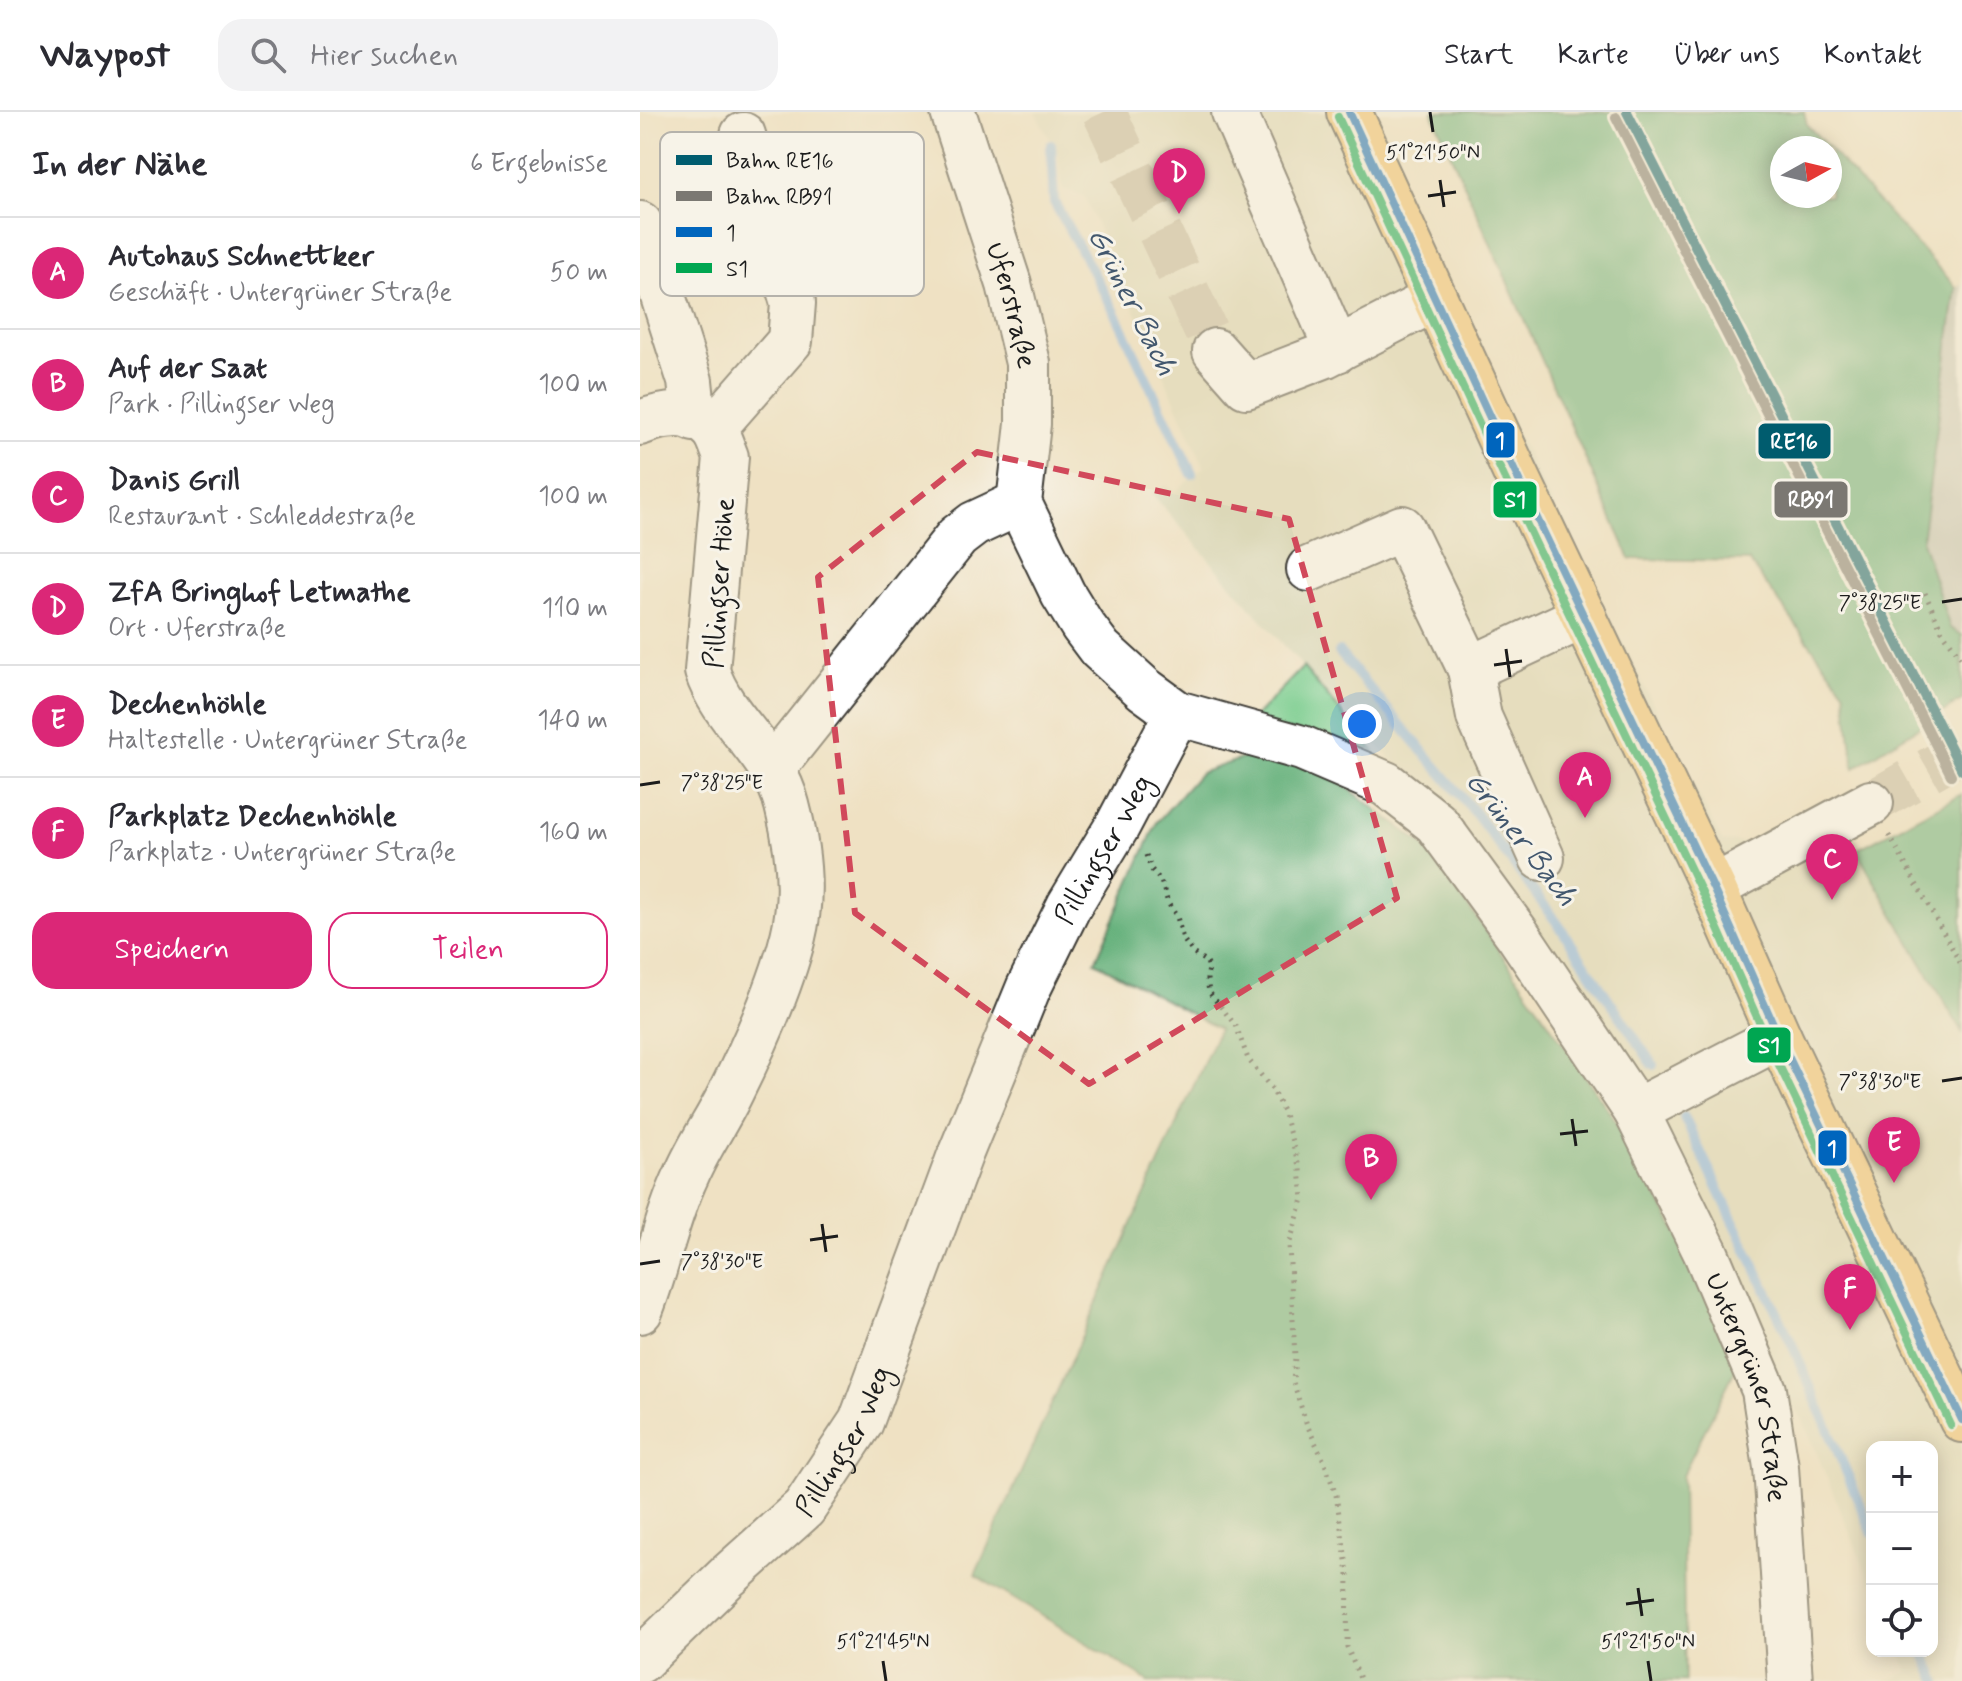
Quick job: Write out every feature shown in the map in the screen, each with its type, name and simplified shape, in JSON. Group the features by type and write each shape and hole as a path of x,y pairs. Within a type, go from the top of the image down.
{"main road":[{"path":"1349,112 1713,888 1779,1037 1962,1420"}],"street":[{"name":"Uferstraße","path":"953,112 1009,284 1028,363 1028,424 1019,503"},
{"path":"1234,112 1337,350"},
{"name":"Pillingser Höhe","path":"640,224 660,287"},
{"name":"Pillingser Höhe","path":"663,296 704,424 726,457 707,671 714,693 773,768"},
{"path":"640,423 664,415 704,424 790,341 791,296"},
{"path":"1215,351 1246,386 1337,350 1435,299"},
{"path":"640,1311 670,1214 687,1173 730,1095 794,936 798,856 786,802 773,768 957,537 974,524 1019,503 1063,594 1100,649 1144,689 1177,713 1302,748 1386,784 1436,823 1518,935 1636,1111 1779,1037"},
{"path":"1309,569 1402,528 1470,669 1479,717 1542,858"},
{"path":"1470,669 1584,616"},
{"name":"Pillingser Weg","path":"640,1661 804,1508 861,1422 960,1155 1028,989 1069,906 1118,825 1177,713"},
{"path":"1713,888 1871,803"},
{"name":"Untergrüner Straße","path":"1636,1111 1705,1251 1764,1390 1776,1467 1790,1681"}],"path":[{"path":"1925,593 1942,631 1962,659"},
{"path":"1871,803 1962,966"},
{"path":"1118,825 1143,847 1151,869 1161,881 1168,903 1177,917 1183,939 1194,954 1207,962 1209,992 1236,1026 1248,1059 1272,1089 1293,1141 1303,1199 1289,1245 1295,1357 1293,1382 1336,1495 1348,1573 1347,1647 1361,1681"}],"highlighted area":[{"path":"977,452 1289,519 1397,898 1089,1084 855,913 818,577"}],"shaded area":[{"path":"1035,112 1355,112 1722,841 1856,850 1962,1032 1962,1681 1889,1681 1908,1672 1902,1657 1938,1657 1938,1441 1866,1441 1866,1572 1802,1418 1744,1352 1633,1083 1431,800 1303,667 1152,494 1166,485 1175,492 1204,467 1084,196 1063,189 1058,154"},
{"path":"1962,284 1962,635 1950,629 1922,541 1956,287"}],"green space":[{"path":"1432,112 1804,112 1807,125 1818,136 1770,136 1770,208 1842,208 1842,162 1956,287 1922,541 1950,628 1962,635 1962,700 1854,768 1845,692 1749,561 1630,559"},
{"path":"1303,667 1373,750 1324,735 1247,725"},
{"path":"1255,754 1324,770 1422,844 1611,1114 1744,1352 1682,1476 1685,1681 1149,1681 975,1575 1219,1029 1095,962 1157,822 1200,773"},
{"path":"1962,794 1962,1032 1856,850"}],"waterway":[{"name":"Grüner Bach","path":"1051,145 1054,202 1115,312 1192,474"},
{"name":"Grüner Bach","path":"1339,652 1472,809 1558,924 1653,1065"},
{"name":"Grüner Bach","path":"1684,1117 1792,1344 1866,1518"},
{"name":"Grüner Bach","path":"1926,1657 1937,1681"}],"tunnel":[{"path":"1104,112 1215,351"},
{"path":"1871,803 1962,751"}],"rail line":[{"name":"RE16","path":"1627,112 1962,770"},
{"name":"RB91","path":"1616,117 1951,775"}],"transit line":[{"name":"1","path":"1349,112 1515,472 1713,888 1779,1037 1962,1420"},
{"name":"S1","path":"1338,117 1504,477 1702,893 1768,1042 1951,1425"}],"place":[{"name":"ZfA Bringhof Letmathe","path":"1179,214"},
{"name":"Autohaus Schnettker","path":"1585,818"},
{"name":"Danis Grill","path":"1832,900"},
{"name":"Dechenhöhle","path":"1894,1183"},
{"name":"Auf der Saat","path":"1371,1200"},
{"name":"Parkplatz Dechenhöhle","path":"1850,1330"}]}
